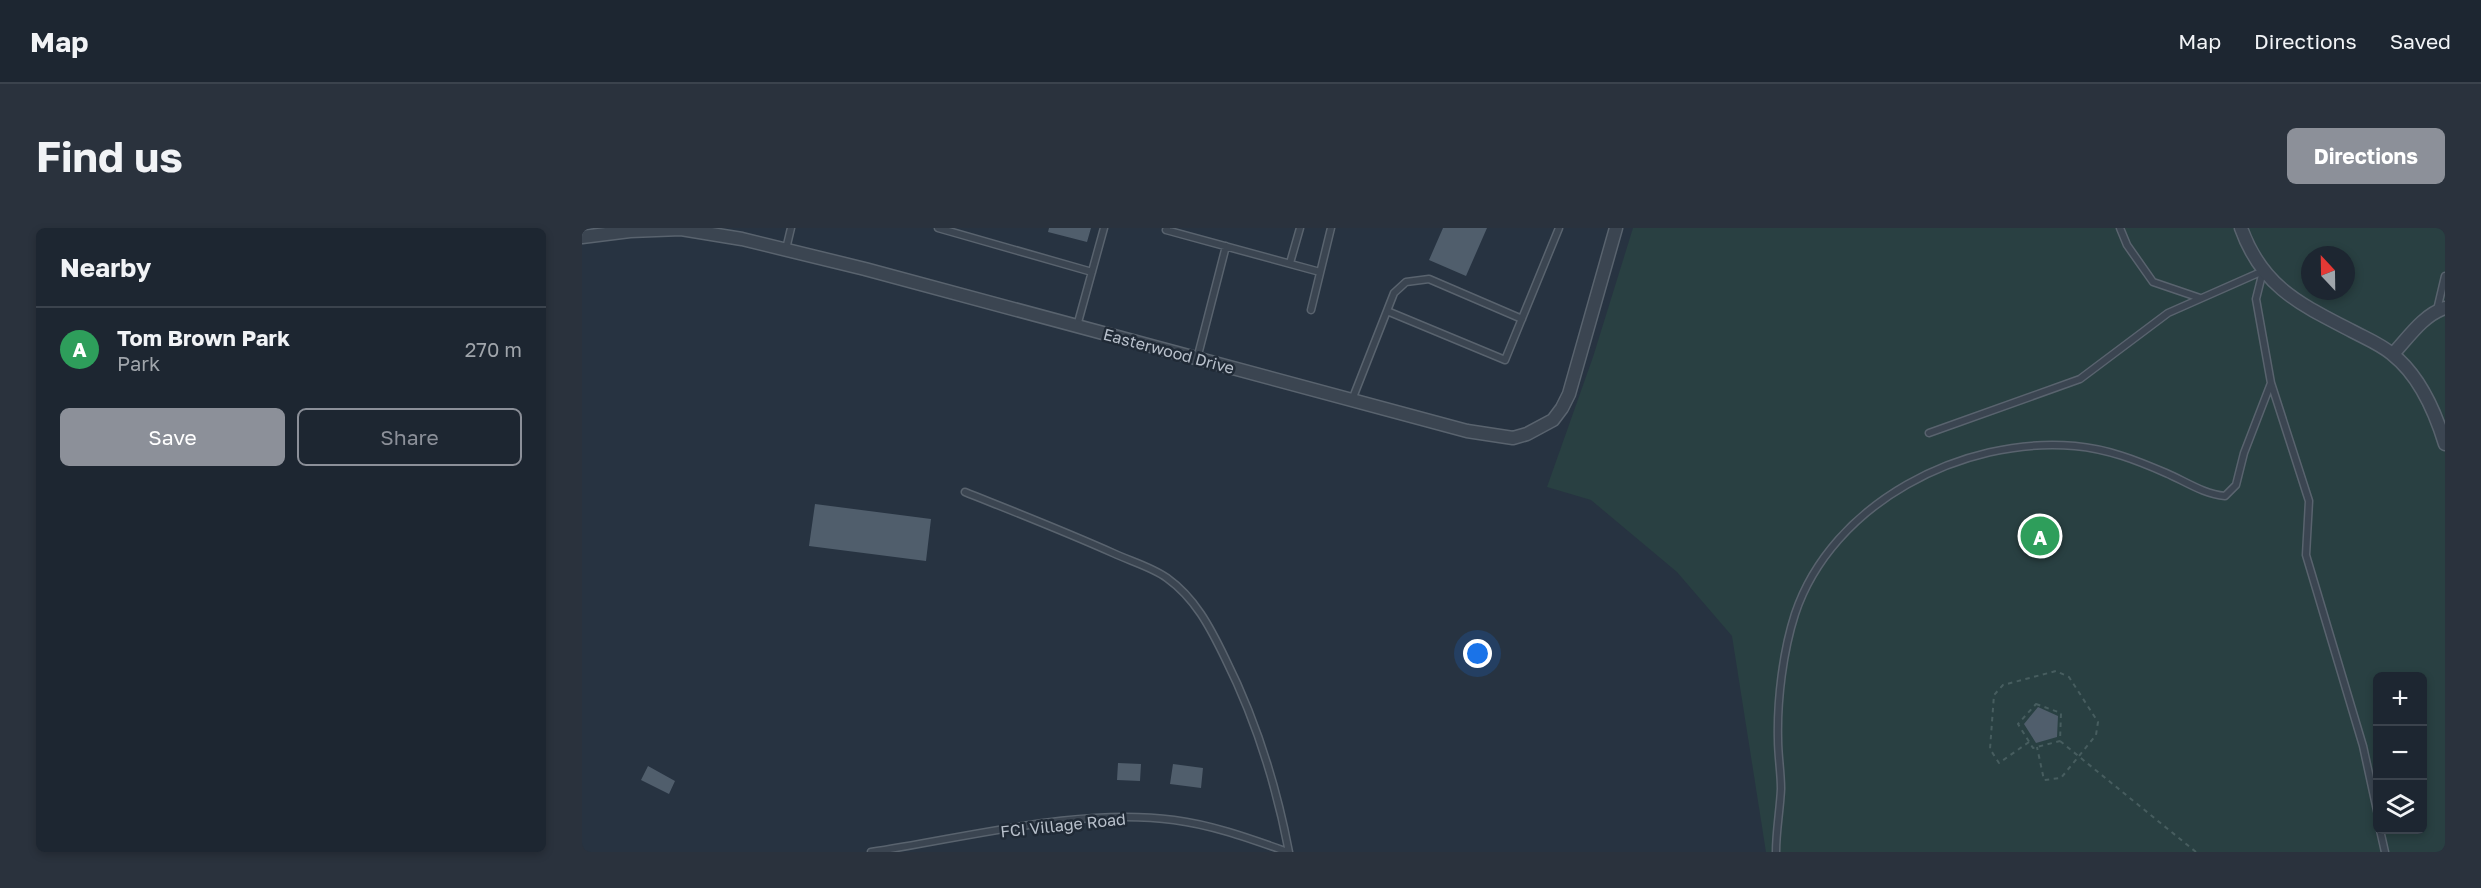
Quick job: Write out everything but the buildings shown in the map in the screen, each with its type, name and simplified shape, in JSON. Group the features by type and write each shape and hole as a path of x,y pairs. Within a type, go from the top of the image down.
{"street":[{"name":"Easterwood Drive","path":"582,237 630,231 681,230 742,239 1467,431 1513,438 1539,429 1553,420 1569,394 1616,228"},
{"path":"2241,228 2263,272 2290,297 2392,354 2410,371 2422,388 2445,444"},
{"path":"2392,354 2425,319 2441,309"}],"lane":[{"path":"786,249 791,228"},
{"path":"938,228 1092,272"},
{"path":"1077,326 1104,228"},
{"path":"1167,228 1166,230 1320,272"},
{"path":"1290,263 1300,228"},
{"path":"1311,310 1331,228"},
{"path":"1387,310 1505,360 1559,228"},
{"path":"2120,228 2127,245 2153,282 2201,298"},
{"path":"1197,359 1226,246"},
{"path":"1929,433 2080,379 2168,313 2263,272"},
{"path":"2263,272 2256,299 2271,383 2309,501 2306,555 2363,746 2373,792"},
{"path":"2441,309 2445,276"},
{"path":"1352,400 1394,293 1406,282 1430,279 1522,319"},
{"path":"1776,852 1781,789 1778,740 1779,700 1791,629 1807,587 1828,554 1848,531 1896,491 1929,473 1978,456 2015,448 2073,446 2102,450 2124,456 2194,487 2224,496 2236,485 2244,453 2271,383"},
{"path":"965,492 1066,532 1165,576 1189,596 1215,637 1242,691 1264,747 1282,814 1288,852"},
{"name":"FCI Village Road","path":"871,852 997,831 1113,817 1175,820 1218,830 1288,852"},
{"path":"2381,834 2385,852"}],"path":[{"path":"2029,742 1999,763 1990,749 1994,695 2003,685 2056,671 2069,677 2098,722 2097,735 2061,778 2044,780 2037,747"},
{"path":"2036,704 2061,713 2060,741 2033,748 2018,724 2036,704"},
{"path":"2060,741 2196,852"}],"green space":[{"path":"1633,228 2445,228 2445,852 1766,852 1732,636 1677,572 1591,500 1547,487 1593,357"}],"place":[{"name":"Tom Brown Park","path":"2040,536"}]}
